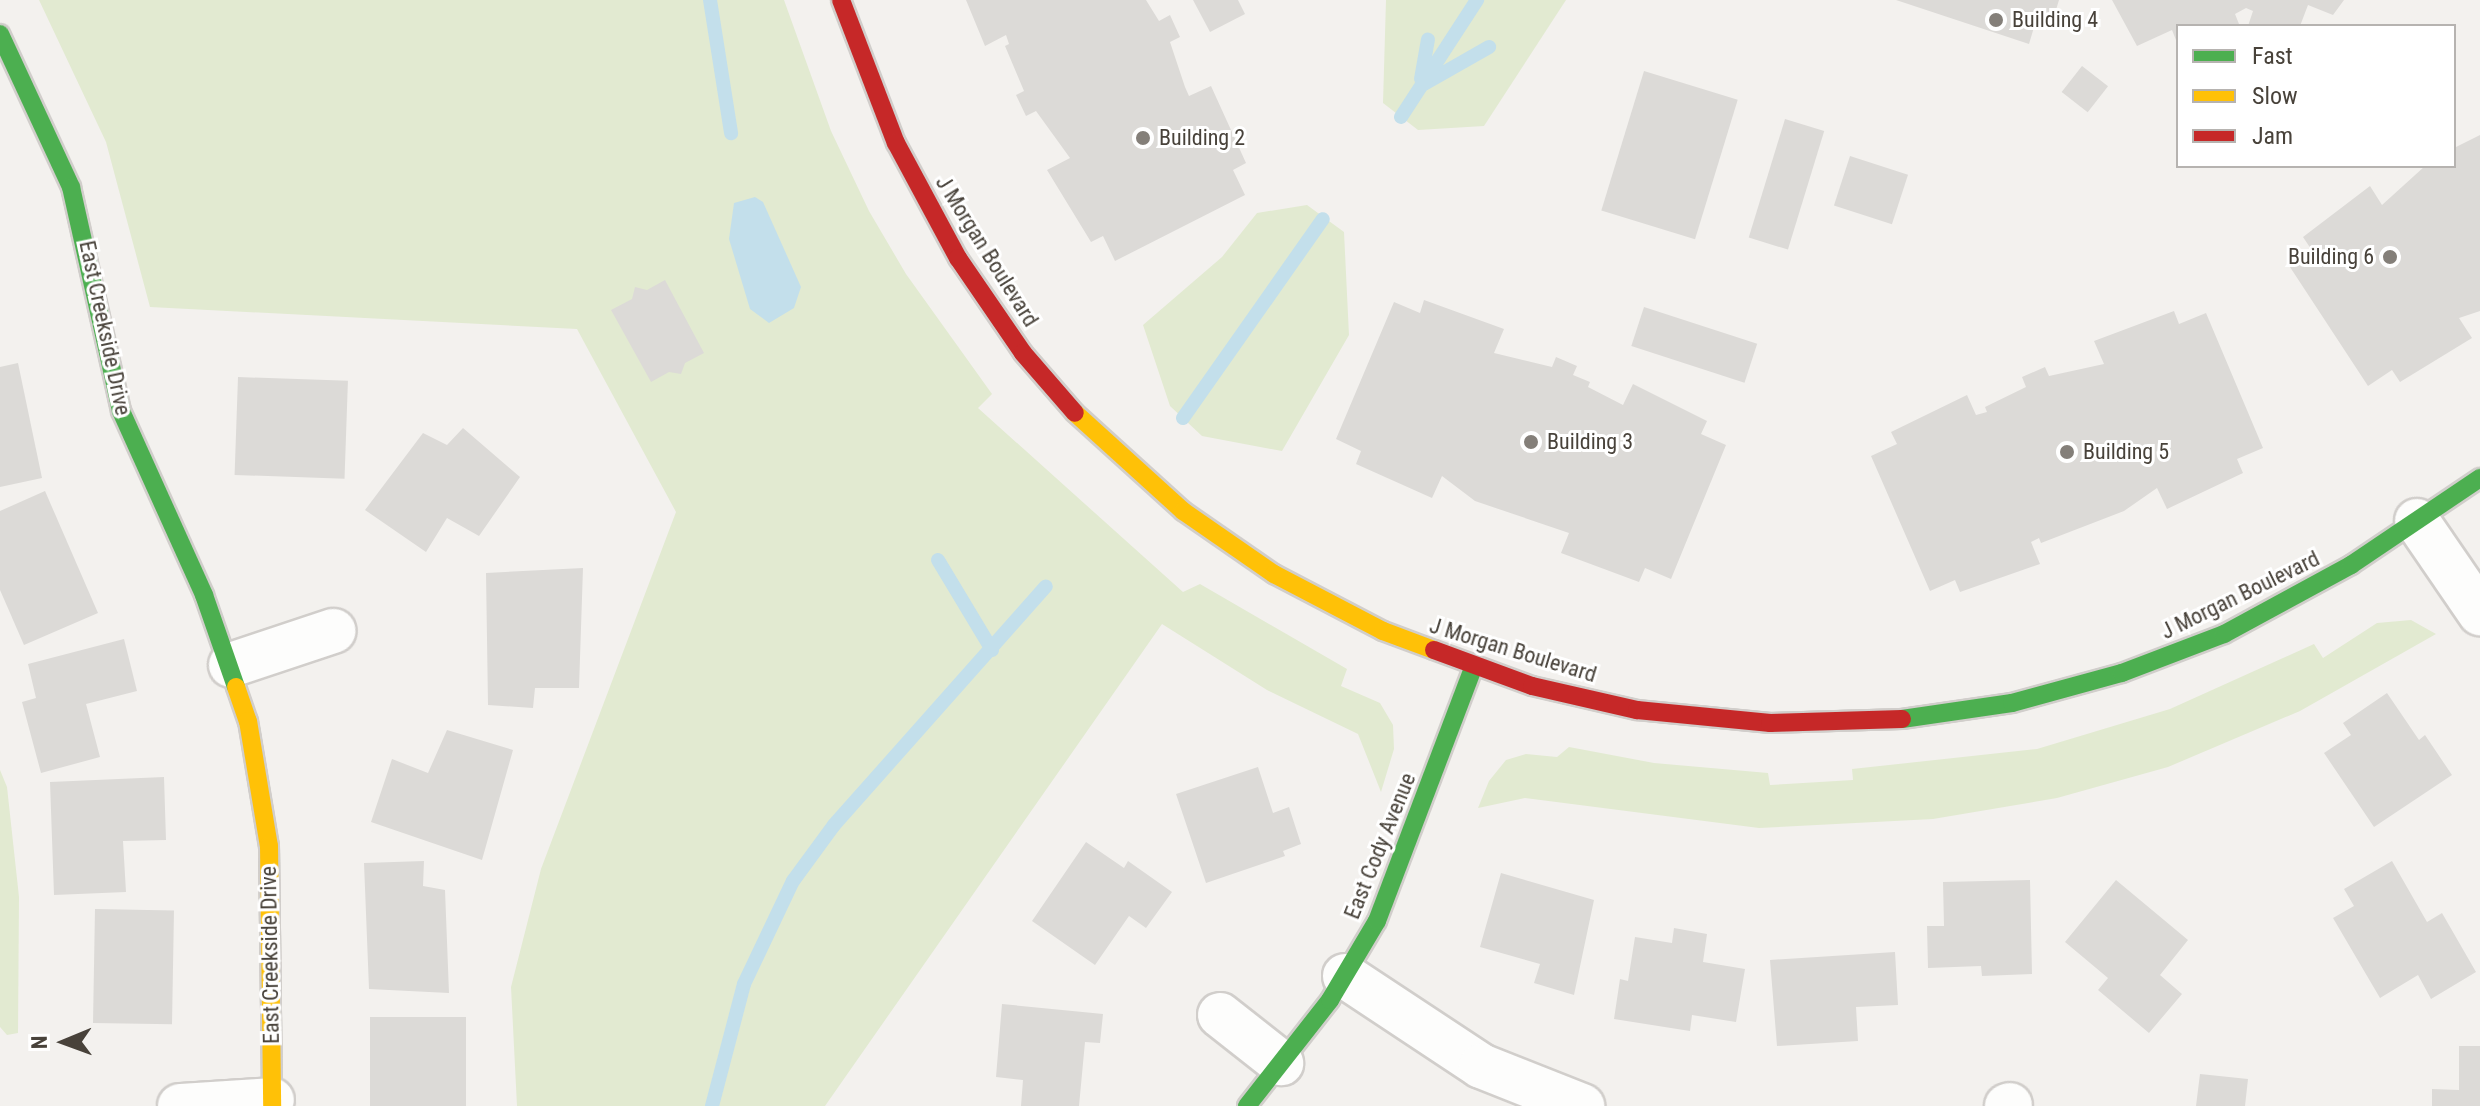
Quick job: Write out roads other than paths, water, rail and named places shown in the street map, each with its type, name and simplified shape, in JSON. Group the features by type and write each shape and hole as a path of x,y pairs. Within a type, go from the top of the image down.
{"street":[{"name":"J Morgan Boulevard","path":"841,0 896,143 952,247 996,318 1079,418 1183,511 1257,564 1383,631 1473,668 1590,700 1722,720 1837,724 1962,712 2064,690 2191,648 2321,583 2480,478"},
{"name":"East Creekside Drive","path":"0,34 31,92 71,187 121,411 231,665 258,759 269,846 272,1103"},
{"path":"2417,521 2480,613"},
{"path":"231,665 333,631"},
{"name":"East Cody Avenue","path":"1247,1106 1345,976 1396,879 1473,668"},
{"path":"1345,976 1481,1066 1582,1106"},
{"path":"1220,1015 1281,1063"},
{"path":"180,1106 272,1103"}],"water":[{"path":"755,197 763,202 801,287 794,308 769,323 750,309 729,239 734,203"}],"waterway":[{"path":"710,0 731,133"},
{"path":"1401,117 1477,0"},
{"path":"1421,79 1428,40"},
{"path":"1424,84 1489,47"},
{"path":"1183,418 1323,219"},
{"path":"938,560 992,650"},
{"path":"712,1106 744,984 793,881 834,825 1046,586"}],"place":[{"name":"Building 4","path":"1996,20"},
{"name":"Building 2","path":"1143,138"},
{"name":"Building 6","path":"2390,257"},
{"name":"Building 3","path":"1531,442"},
{"name":"Building 5","path":"2067,452"}]}
